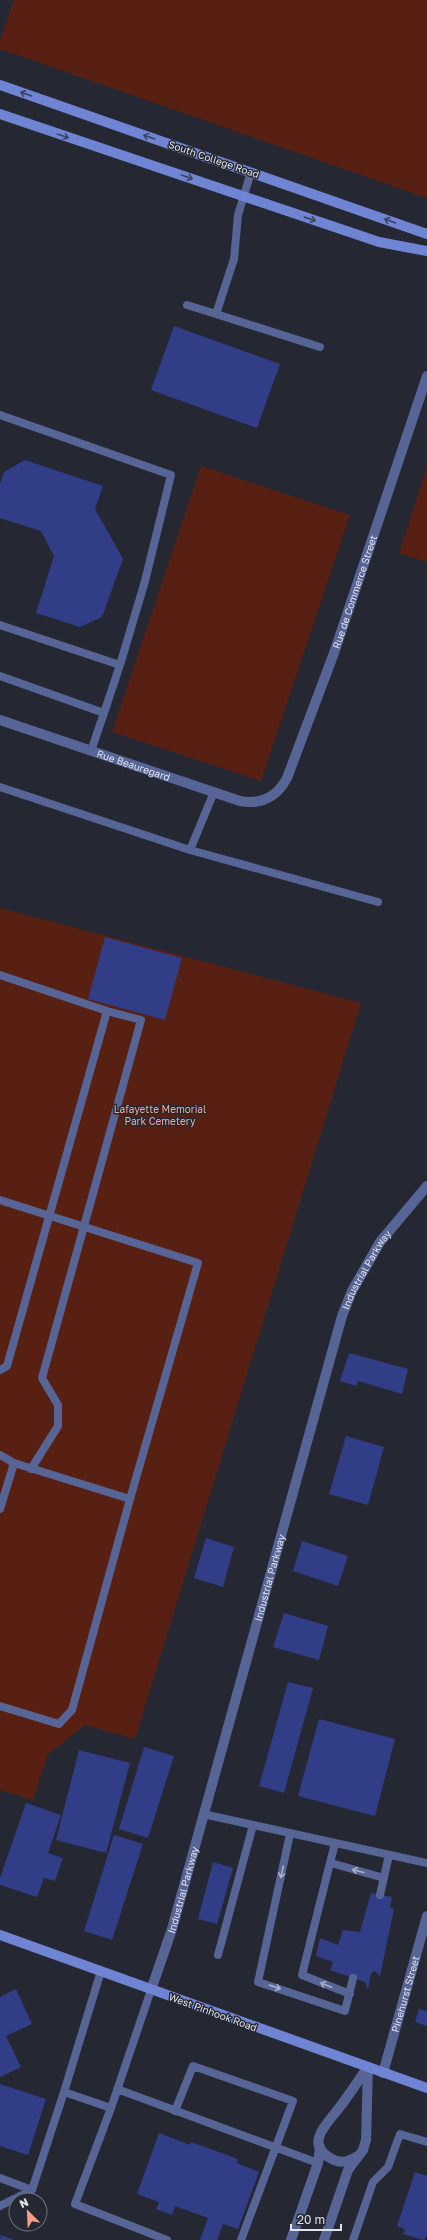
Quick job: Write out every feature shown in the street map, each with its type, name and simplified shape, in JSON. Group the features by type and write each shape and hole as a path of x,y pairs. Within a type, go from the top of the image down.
{"street":[{"name":"South College Road","path":"0,85 427,234"},
{"path":"0,114 379,242 427,252"},
{"name":"Rue de Commerce Street","path":"267,799 276,794 283,785 334,652 427,376"},
{"name":"Rue Beauregard","path":"0,720 214,792 250,802 267,799"},
{"name":"Industrial Parkway","path":"151,1990 172,1929 342,1316 352,1291 380,1242 427,1186"},
{"name":"Pinehurst Street","path":"383,2073 424,1939 427,1916"},
{"name":"West Pinhook Road","path":"0,1936 427,2088"},
{"path":"291,2240 318,2163 320,2147 319,2136 322,2126 339,2108 368,2067"},
{"path":"324,2240 348,2170 359,2155 366,2140 368,2067"},
{"path":"320,2147 326,2156 335,2161 346,2162 359,2155"}],"lane":[{"path":"216,314 234,259 238,215 251,172"},
{"path":"187,305 320,347"},
{"path":"0,414 171,475 145,582 92,751"},
{"path":"0,625 120,665"},
{"path":"0,676 104,713"},
{"path":"0,787 190,850 378,902"},
{"path":"190,850 214,792"},
{"path":"0,975 107,1011 141,1020 42,1378 58,1405 58,1426 31,1469"},
{"path":"0,1370 7,1366 107,1011"},
{"path":"0,1200 198,1263 130,1499 72,1710 59,1724 0,1706"},
{"path":"0,1455 14,1464 130,1499"},
{"path":"0,1509 14,1464"},
{"path":"203,1814 427,1863"},
{"path":"218,1955 253,1825"},
{"path":"290,1834 258,1982 345,2011 353,1978"},
{"path":"335,1843 302,1975 350,1994"},
{"path":"380,1895 389,1855"},
{"path":"331,1863 384,1878"},
{"path":"0,2206 32,2190 101,1971"},
{"path":"151,1990 111,2108 75,2204 167,2240"},
{"path":"175,2111 193,2066 293,2101 241,2240"},
{"path":"117,2089 318,2163"},
{"path":"64,2092 111,2108"},
{"path":"353,2240 373,2182 388,2167 400,2134 427,2142"},
{"path":"0,2178 32,2190"}],"green space":[{"path":"14,0 427,0 427,198 0,49 0,41"},
{"path":"201,466 350,515 261,781 112,732"},
{"path":"427,467 427,562 399,553"},
{"name":"Lafayette Memorial Park Cemetery","path":"0,908 361,1003 135,1739 85,1725 48,1754 33,1800 0,1790"}],"building":[{"path":"174,326 280,364 257,428 151,390"},
{"path":"25,460 103,486 95,509 123,559 102,617 80,627 36,613 54,556 41,531 0,518 0,484 4,472"},
{"path":"105,937 182,958 165,1020 88,999"},
{"path":"349,1353 408,1369 402,1394 358,1381 356,1386 340,1381"},
{"path":"346,1436 384,1447 368,1505 329,1494"},
{"path":"206,1538 234,1547 223,1587 194,1578"},
{"path":"302,1541 348,1556 338,1586 293,1571"},
{"path":"284,1613 328,1626 319,1660 273,1647"},
{"path":"288,1682 313,1688 284,1793 259,1786"},
{"path":"319,1719 395,1739 375,1816 298,1796"},
{"path":"144,1747 174,1756 148,1838 119,1829"},
{"path":"79,1750 130,1763 106,1853 56,1840"},
{"path":"26,1803 61,1815 48,1853 63,1858 55,1881 44,1878 37,1897 0,1885 0,1878"},
{"path":"114,1835 143,1844 112,1940 84,1931"},
{"path":"213,1862 233,1868 217,1924 198,1919"},
{"path":"371,1893 392,1897 390,1908 394,1909 380,1976 375,1971 371,1973 368,1990 365,1982 330,1970 333,1962 316,1956 320,1938 338,1945 343,1930 360,1932"},
{"path":"16,1989 32,2024 6,2036 21,2067 0,2077 0,1997"},
{"path":"419,2009 427,2011 427,2026 415,2022"},
{"path":"0,2084 46,2099 28,2155 0,2146"},
{"path":"159,2133 190,2145 191,2142 238,2159 237,2163 259,2172 238,2229 223,2224 217,2240 200,2240 208,2218 175,2206 172,2215 156,2209 159,2202 137,2194"},
{"path":"415,2172 427,2176 427,2235 424,2240 403,2234 405,2229 397,2226"},
{"path":"1,2235 14,2240 0,2240"}]}
